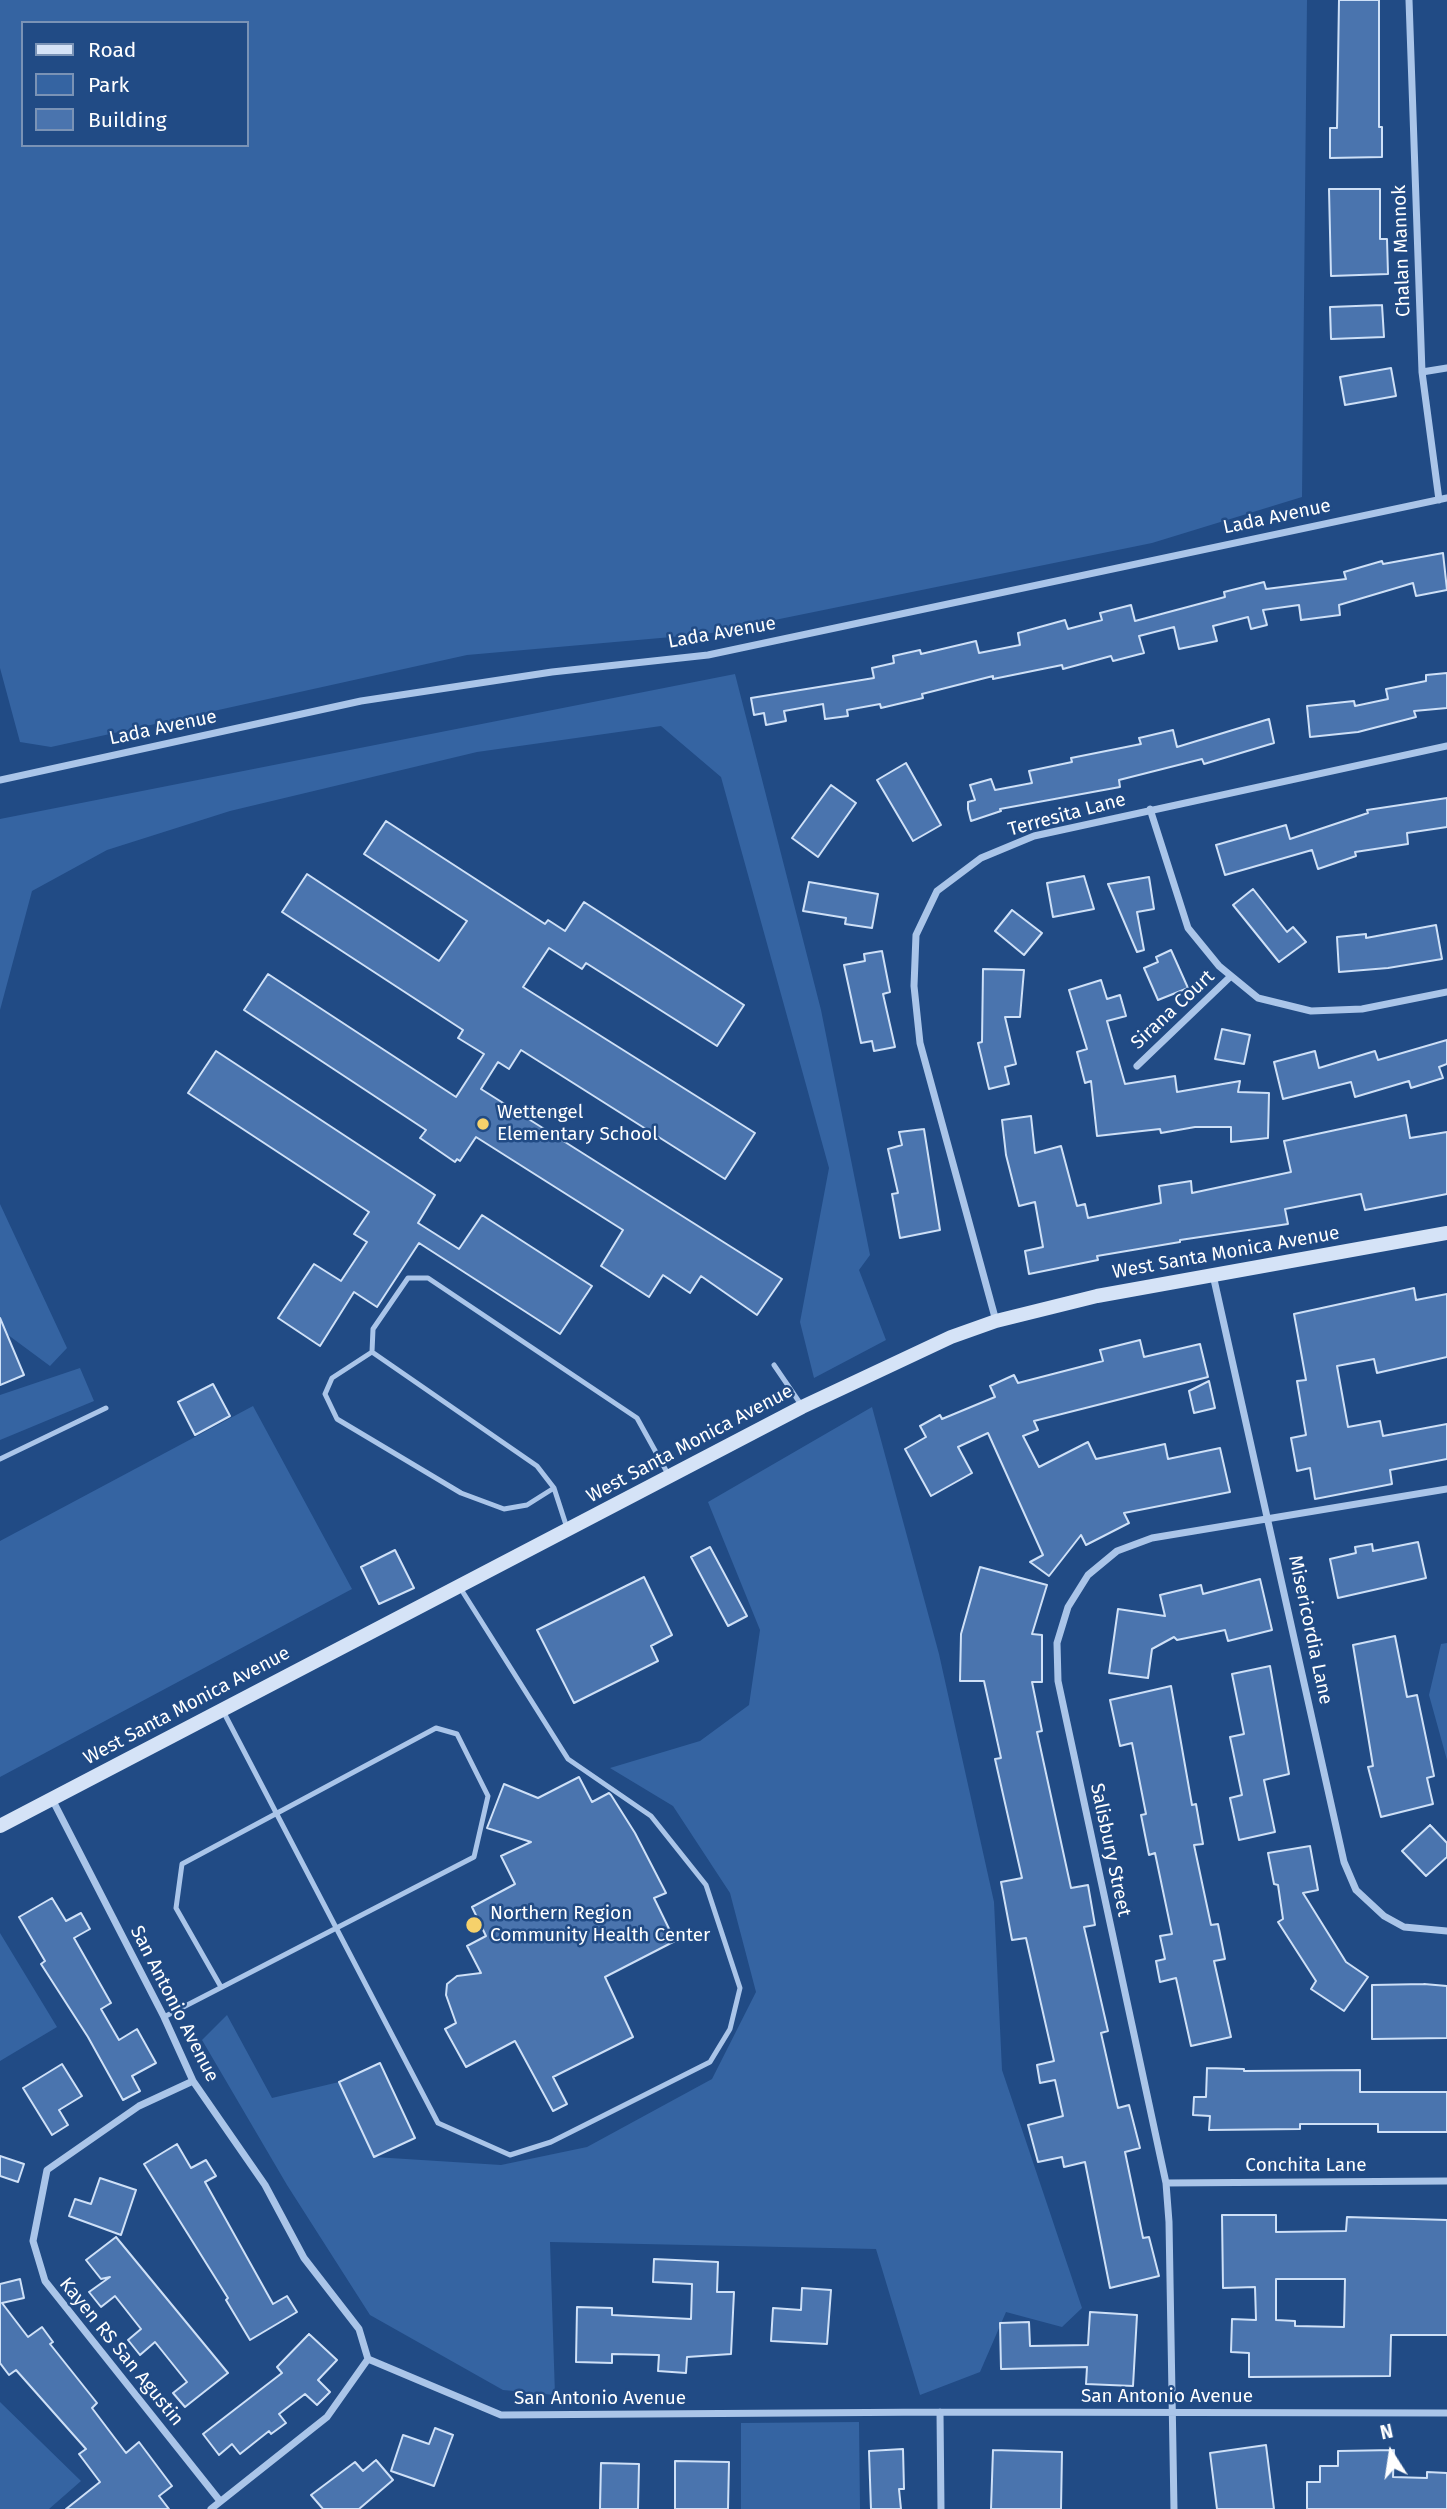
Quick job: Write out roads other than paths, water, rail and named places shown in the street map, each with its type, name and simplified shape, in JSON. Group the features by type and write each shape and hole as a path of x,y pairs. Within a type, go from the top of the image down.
{"main road":[{"name":"West Santa Monica Avenue","path":"0,1826 803,1407 905,1357 996,1321 1097,1296 1447,1233"}],"street":[{"name":"Chalan Mannok","path":"1409,0 1422,372 1443,499"},
{"path":"1422,372 1447,368"},
{"name":"Lada Avenue","path":"0,780 361,701 552,672 708,655 1443,499"},
{"name":"Terresita Lane","path":"996,1321 920,1043 914,986 916,935 937,891 981,858 1034,836 1447,746"},
{"path":"1150,809 1188,928 1219,967 1258,998 1311,1011 1362,1009 1447,992"},
{"name":"Sirana Court","path":"1137,1066 1231,976"},
{"name":"Misericordia Lane","path":"1213,1275 1344,1862 1356,1890 1384,1916 1404,1927 1447,1931"},
{"name":"Salisbury Street","path":"1174,2509 1166,2183 1058,1681 1057,1643 1068,1607 1088,1575 1117,1550 1152,1538 1447,1489"},
{"name":"San Antonio Avenue","path":"52,1799 164,2017 193,2081 265,2185 304,2258 359,2329 368,2359 501,2415 1447,2413"},
{"name":"Kayen RS San Agustin","path":"193,2081 139,2106 47,2170 33,2241 44,2281 220,2501"},
{"name":"Conchita Lane","path":"1166,2183 1447,2181"},
{"path":"211,2509 327,2417 368,2359"},
{"path":"940,2412 941,2509"}],"lane":[{"path":"372,1352 373,1329 408,1278 428,1278 637,1418 670,1476"},
{"path":"372,1352 537,1466 554,1488 567,1530"},
{"path":"372,1352 332,1378 325,1394 337,1419 461,1493 505,1509 527,1505 554,1488"},
{"path":"774,1365 803,1407"},
{"path":"0,1459 107,1408"},
{"path":"223,1710 438,2123 510,2155 551,2142 710,2062 730,2029 740,1988 706,1885 651,1816 568,1759 459,1586"},
{"path":"164,2017 474,1857 488,1796 457,1734 436,1728 181,1864 176,1908 221,1987"}],"place":[{"name":"Wettengel Elementary School","path":"483,1124"},
{"name":"Northern Region Community Health Center","path":"474,1925"}]}
